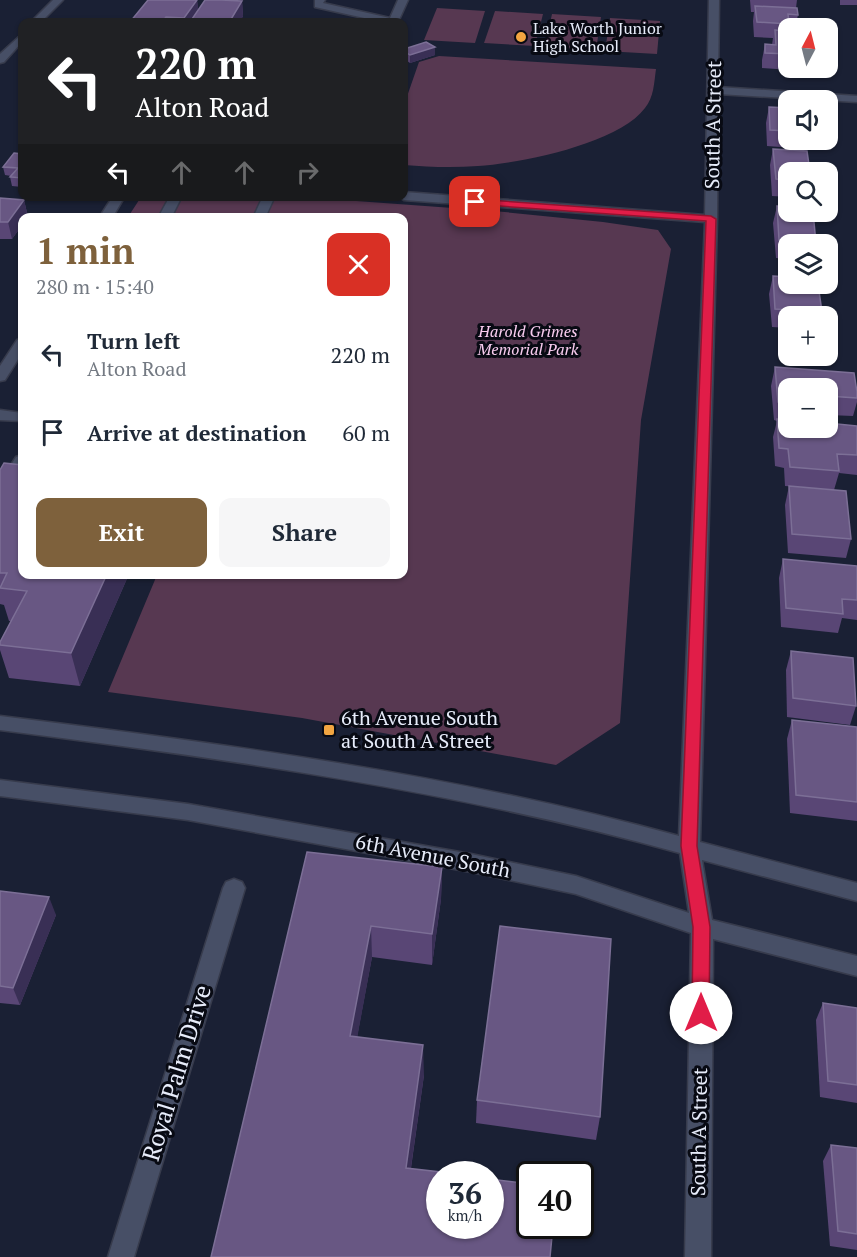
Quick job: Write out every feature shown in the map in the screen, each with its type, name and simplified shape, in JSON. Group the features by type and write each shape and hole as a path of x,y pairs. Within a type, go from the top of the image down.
{"street":[{"path":"40,18 58,0"},
{"path":"320,0 318,5 375,18"},
{"path":"395,18 403,0"},
{"name":"South A Street","path":"698,1257 702,927 689,846 711,219 714,0"},
{"path":"0,60 18,41"},
{"path":"713,90 857,99"},
{"path":"408,196 711,219"},
{"path":"0,377 18,349"},
{"path":"0,415 18,417"},
{"path":"0,495 18,466"},
{"path":"0,723 153,742 308,765 488,798 689,846 822,885 857,892"},
{"name":"6th Avenue South","path":"0,788 188,812 471,862 576,885 702,927 857,966"},
{"name":"Royal Palm Drive","path":"121,1257 234,888"}],"green space":[{"path":"437,8 485,11 475,43 424,40"},
{"path":"495,11 543,14 535,46 484,43"},
{"path":"552,14 601,17 596,50 545,47"},
{"path":"610,18 660,21 657,54 605,51"},
{"path":"439,56 656,69 652,95 648,104 632,121 614,132 568,149 518,161 469,167 431,167 408,165 408,94 419,62"},
{"name":"Harold Grimes Memorial Park","path":"138,201 356,201 494,211 658,230 671,249 641,420 620,723 556,765 302,718 108,692 155,579 408,579 408,213 131,213"}],"building":[{"path":"148,0 197,0 184,18 133,18"},
{"path":"205,0 242,1 232,18 193,18"},
{"path":"755,6 797,8 798,15 788,14 788,18 778,18 778,23 757,22"},
{"path":"775,30 778,30 778,54 765,53 765,44 776,45"},
{"path":"426,42 435,47 410,55 408,48"},
{"path":"769,107 778,107 778,130 770,130"},
{"path":"773,149 807,151 809,162 778,162 778,179 776,179"},
{"path":"14,153 18,154 18,168 3,167"},
{"path":"18,168 18,178 10,177"},
{"path":"0,198 23,201 8,222 0,222"},
{"path":"777,206 778,222 814,222 815,234 779,234"},
{"path":"773,276 778,276 778,294 819,294 821,306 778,306 778,309 775,309"},
{"path":"775,367 854,373 857,398 838,397 838,378 778,378 778,402"},
{"path":"838,424 857,426 857,455 837,454 839,471 790,467 788,449 779,448 778,438 838,438"},
{"path":"4,463 18,465 18,579 105,579 71,653 0,645 27,591 0,588 7,573 0,573 0,470"},
{"path":"789,486 846,491 851,539 792,534"},
{"path":"783,559 857,566 857,600 842,599 843,614 786,608"},
{"path":"791,651 853,658 856,706 793,698"},
{"path":"792,720 857,727 857,802 796,795"},
{"path":"307,852 442,867 432,934 371,926 350,1036 423,1045 406,1168 426,1170 426,1239 504,1239 504,1181 516,1182 516,1239 552,1239 550,1257 211,1257"},
{"path":"0,891 49,897 13,988 0,986"},
{"path":"500,926 611,939 600,1117 477,1100"},
{"path":"823,1003 857,1008 857,1085 828,1081"},
{"path":"831,1145 857,1148 857,1234 838,1231"}],"place":[{"name":"Lake Worth Junior High School","path":"521,37"},
{"name":"6th Avenue South at South A Street","path":"329,730"}],"route":[{"path":"475,202 711,219 689,846 702,927 701,1013"}]}
